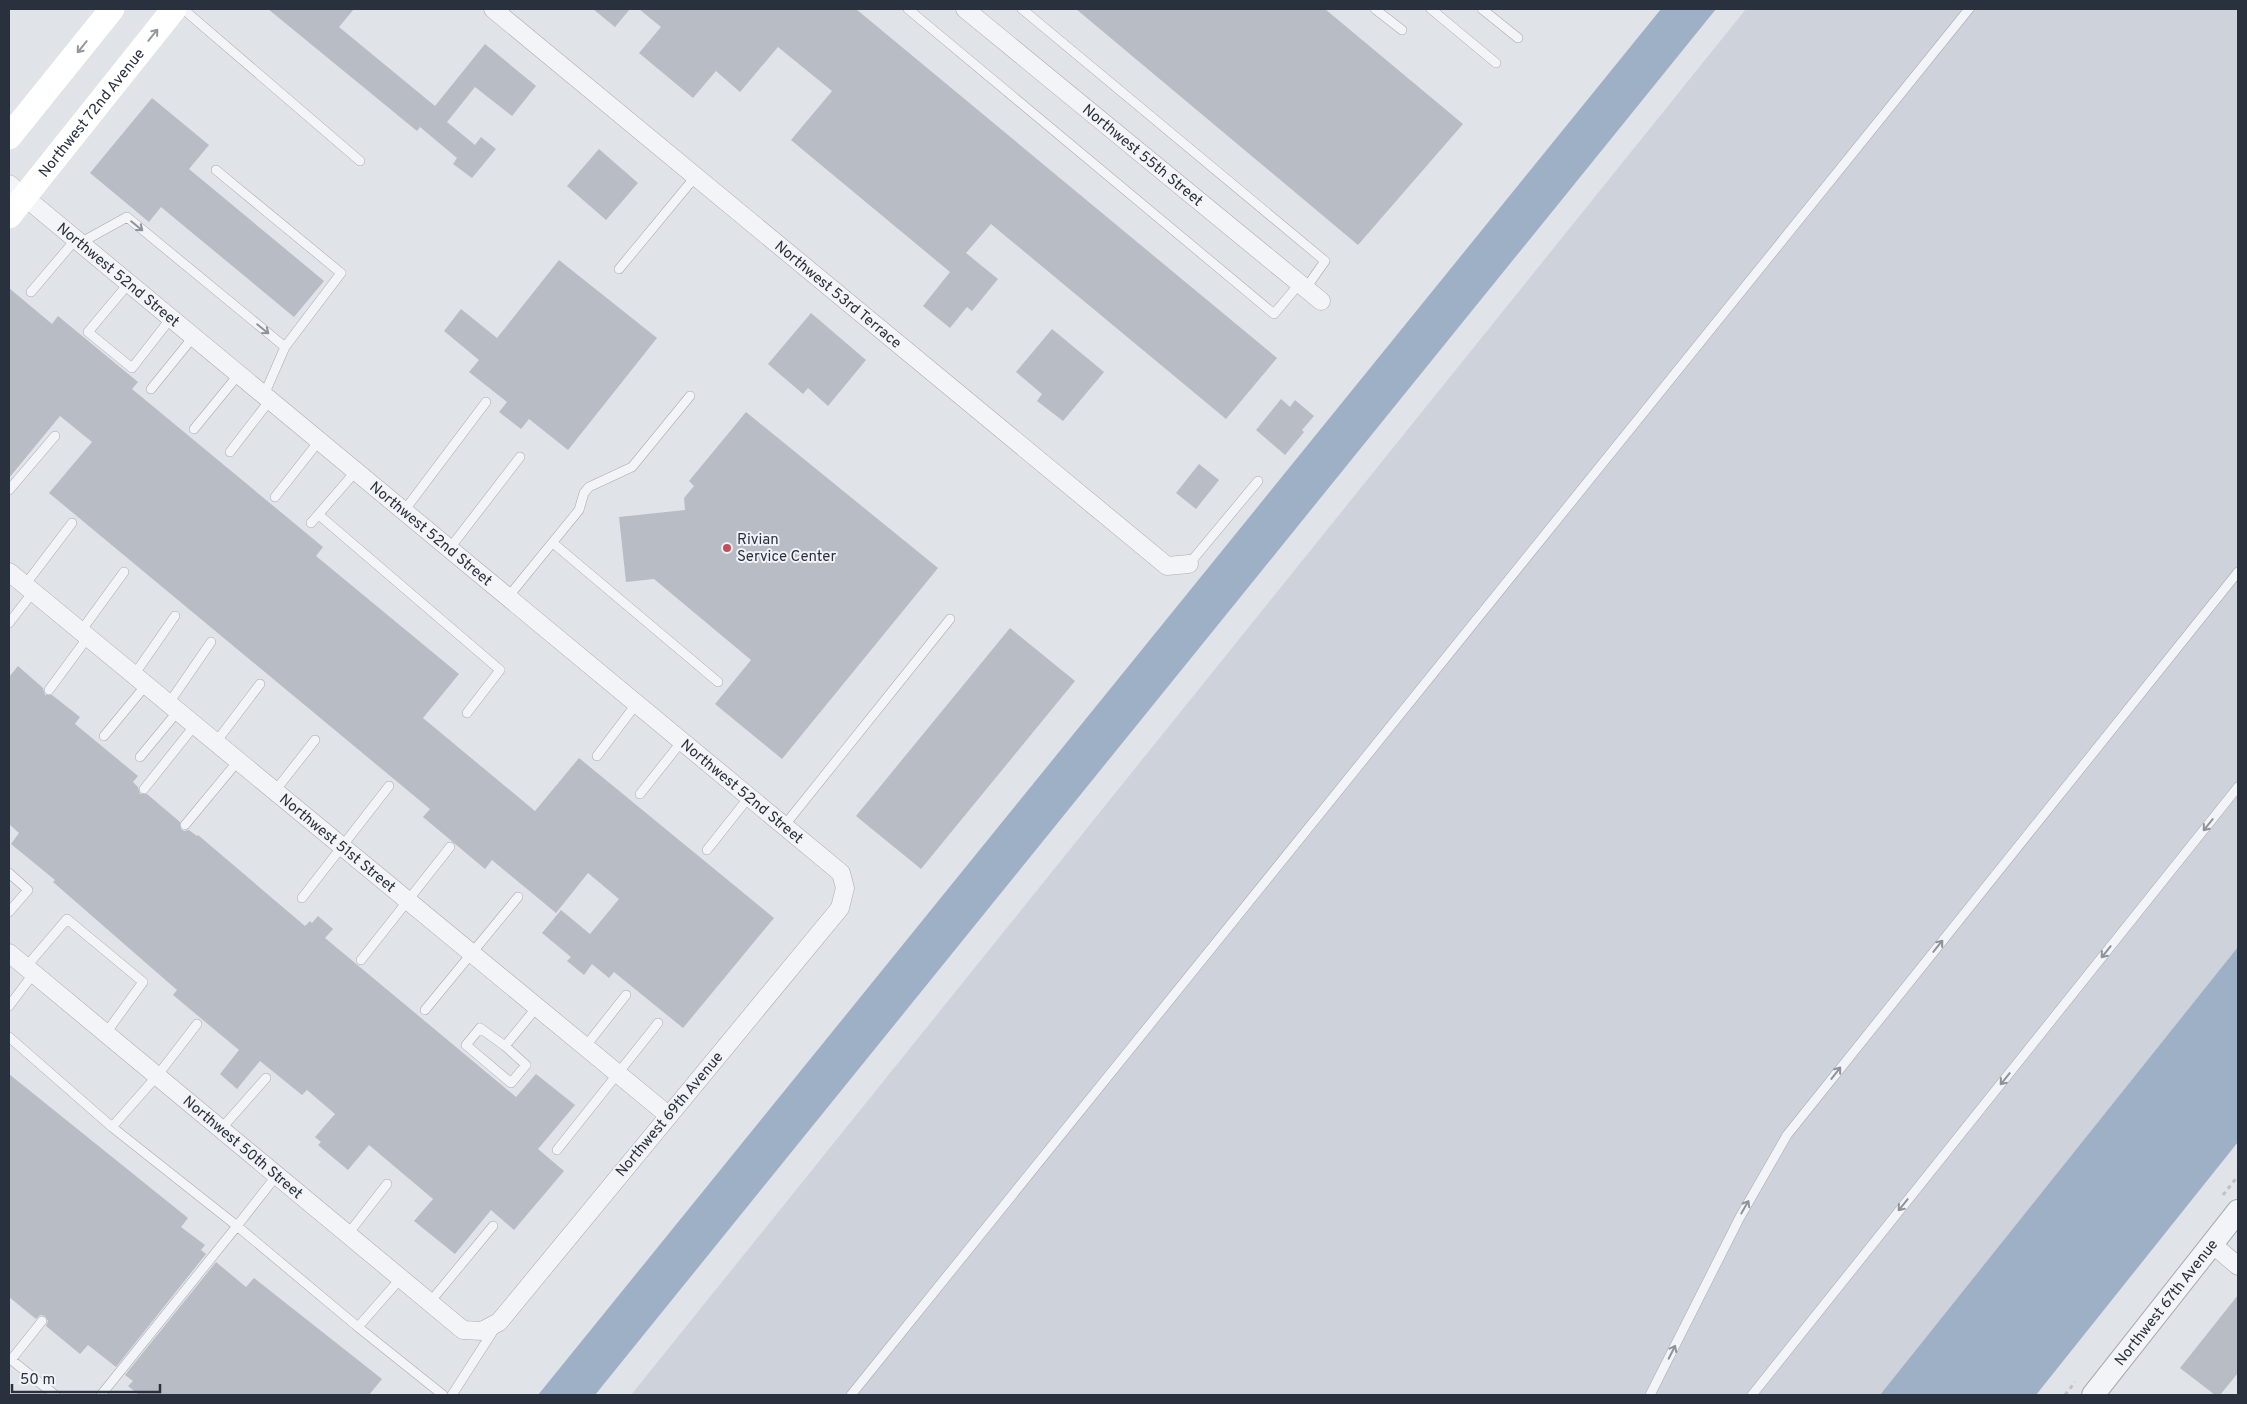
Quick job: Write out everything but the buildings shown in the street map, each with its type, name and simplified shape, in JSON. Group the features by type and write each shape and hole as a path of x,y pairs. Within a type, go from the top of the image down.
{"main road":[{"name":"Northwest 72nd Avenue","path":"9,216 16,190 174,9"},
{"path":"9,137 106,11"}],"street":[{"name":"Northwest 53rd Terrace","path":"492,9 1168,566 1189,564"},
{"name":"Northwest 55th Street","path":"966,9 1322,301"},
{"name":"Northwest 52nd Street","path":"16,190 841,873 846,888"},
{"name":"Northwest 51st Street","path":"9,572 668,1115"},
{"name":"Northwest 69th Avenue","path":"482,1331 499,1322 840,908 846,888"},
{"name":"Northwest 50th Street","path":"9,953 463,1330 482,1331"},
{"name":"Northwest 67th Avenue","path":"2093,1395 2238,1211"},
{"path":"2212,1244 2238,1266"}],"lane":[{"path":"183,9 360,161"},
{"path":"908,9 1274,314 1325,261 1022,9"},
{"path":"1375,9 1402,30"},
{"path":"1431,9 1496,63"},
{"path":"1482,9 1518,38"},
{"path":"851,1395 1969,9"},
{"path":"216,170 341,273 284,347 267,397 230,452"},
{"path":"619,268 695,177"},
{"path":"30,292 78,241 127,218 284,347"},
{"path":"129,283 88,332 132,368 171,318"},
{"path":"151,389 194,336"},
{"path":"194,429 239,374"},
{"path":"508,597 579,510 584,493 589,487 632,467 690,396"},
{"path":"404,511 486,402"},
{"path":"9,490 55,436"},
{"path":"276,497 319,441"},
{"path":"450,548 520,457"},
{"path":"312,523 356,471"},
{"path":"1189,564 1258,482"},
{"path":"319,515 500,670 468,714"},
{"path":"9,623 29,588 72,523"},
{"path":"553,543 718,682"},
{"path":"49,690 124,572"},
{"path":"1650,1395 1740,1217 1787,1136 2238,572"},
{"path":"104,736 140,680 175,616"},
{"path":"784,826 950,619"},
{"path":"140,757 173,707 211,642"},
{"path":"216,742 260,684"},
{"path":"597,756 636,703"},
{"path":"144,789 195,725"},
{"path":"275,791 316,740"},
{"path":"640,794 682,741"},
{"path":"185,825 238,761"},
{"path":"302,898 389,786"},
{"path":"1752,1395 2238,787"},
{"path":"707,850 749,797"},
{"path":"361,960 450,847"},
{"path":"9,873 28,890 9,912"},
{"path":"425,1010 518,897"},
{"path":"9,1006 30,970 67,919 143,982 106,1033"},
{"path":"585,1047 626,996"},
{"path":"505,1046 537,1007"},
{"path":"112,1127 157,1076 196,1024"},
{"path":"557,1150 658,1024"},
{"path":"480,1028 505,1046 526,1065 511,1083 466,1045 480,1028"},
{"path":"9,1038 112,1127 237,1226 443,1395"},
{"path":"222,1129 266,1078"},
{"path":"101,1395 277,1175"},
{"path":"348,1234 387,1184"},
{"path":"430,1302 494,1226"},
{"path":"358,1327 401,1278"},
{"path":"42,1321 10,1359 55,1395"},
{"path":"452,1395 499,1322"}],"shaded area":[{"path":"1746,9 2238,9 2238,1056 1978,1395 631,1395"}],"water":[{"path":"1661,9 1716,9 595,1395 538,1395"},
{"path":"2238,947 2238,1142 2036,1395 1880,1395"}],"place":[{"name":"Rivian Service Center","path":"727,548"}]}
